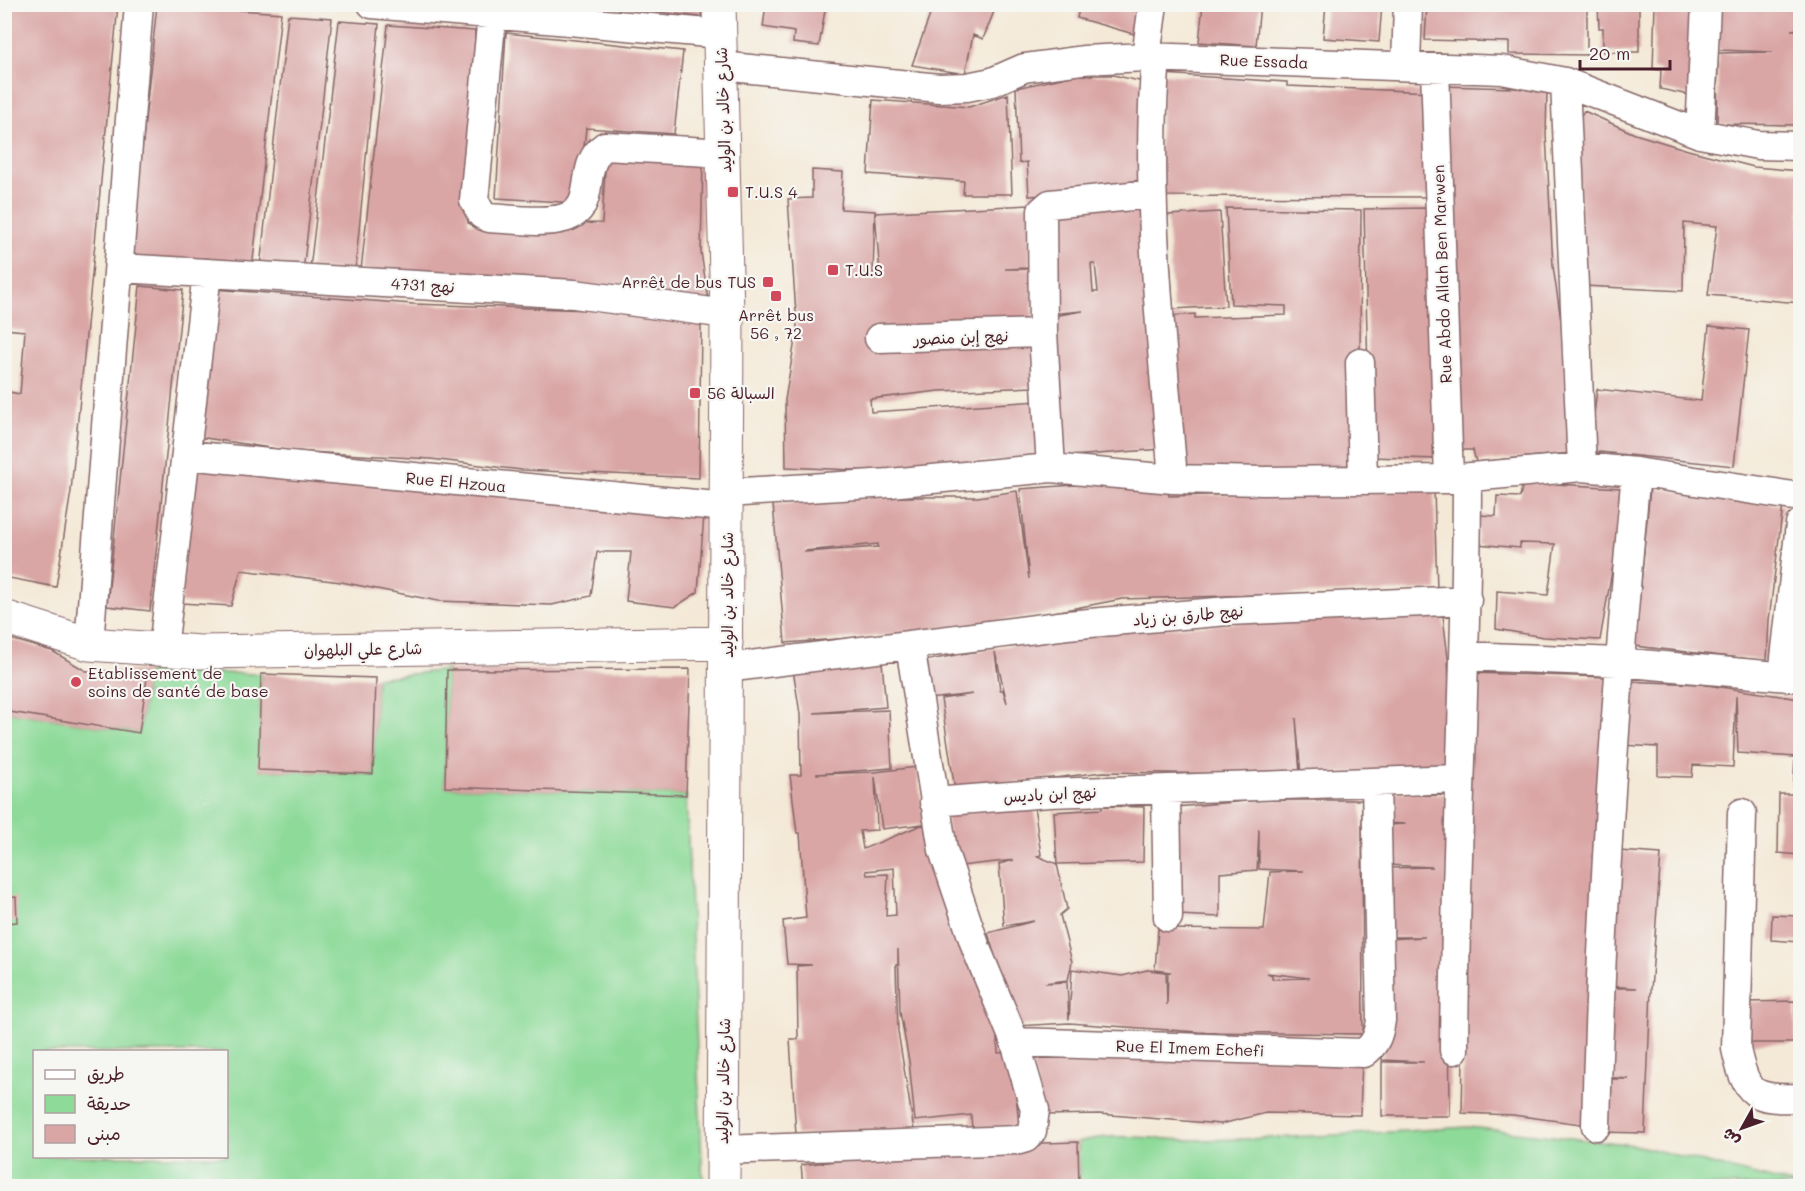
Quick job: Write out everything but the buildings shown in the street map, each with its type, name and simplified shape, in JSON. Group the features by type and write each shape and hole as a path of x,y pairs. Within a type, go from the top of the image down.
{"street":[{"path":"89,644 139,4"},
{"path":"1153,4 1152,194 1173,479"},
{"path":"1406,66 1407,4"},
{"path":"1700,134 1706,4"},
{"name":"Rue Essada","path":"374,5 720,35 939,88 967,87 992,82 1035,67 1083,60 1151,57 1502,70 1565,82 1700,134 1758,145 1800,146"},
{"path":"492,15 474,200 482,215 489,218 558,219 574,214 586,198 591,161 605,146 725,153"},
{"name":"شارع خالد بن الوليد","path":"720,35 725,153 727,314 723,1186"},
{"name":"Rue Abdo Allah Ben Marwen","path":"1435,68 1467,600 1459,779 1454,1050"},
{"path":"1565,82 1582,467"},
{"path":"1052,468 1044,333 1041,214 1050,204 1152,194"},
{"name":"نهج 4731","path":"119,268 574,294 727,314"},
{"path":"163,649 207,273"},
{"name":"نهج إبن منصور","path":"879,338 1044,333"},
{"path":"1360,363 1363,480"},
{"name":"Rue El Hzoua","path":"186,455 727,500 1052,468 1173,479 1363,480 1458,478 1582,467 1636,472 1800,497"},
{"path":"1596,1126 1602,936 1618,662 1636,472"},
{"path":"1464,656 1618,662 1792,677 1800,524"},
{"name":"نهج طارق بن زياد","path":"726,656 910,646 1067,625 1228,611 1467,600"},
{"name":"شارع علي البلهوان","path":"4,616 89,644 200,652 726,656"},
{"path":"722,1150 886,1147 1026,1138 1034,1125 1035,1110 1015,1042 959,901 943,850 910,646"},
{"name":"نهج ابن باديس","path":"934,802 1049,792 1166,791 1459,779"},
{"name":"Rue El Imem Echefi","path":"1015,1042 1364,1053 1376,1040 1380,1020 1376,783"},
{"path":"1166,791 1168,917"},
{"path":"1742,813 1736,1049 1744,1079 1751,1089 1771,1099 1800,1098"}],"green space":[{"path":"447,670 445,787 686,795 703,1186 5,1186 4,711 139,733 148,671 261,674 259,770 373,774 376,678"},
{"path":"1468,1127 1635,1145 1800,1186 1079,1186 1078,1142 1093,1139 1125,1137 1188,1140 1237,1139"}],"place":[{"name":"T.U.S 4","path":"733,192"},
{"name":"T.U.S","path":"833,270"},
{"name":"Arrêt de bus TUS","path":"768,282"},
{"name":"Arrêt bus 56 , 72","path":"776,296"},
{"name":"السبالة 56","path":"695,393"},
{"name":"Etablissement de soins de santé de base","path":"76,682"}]}
